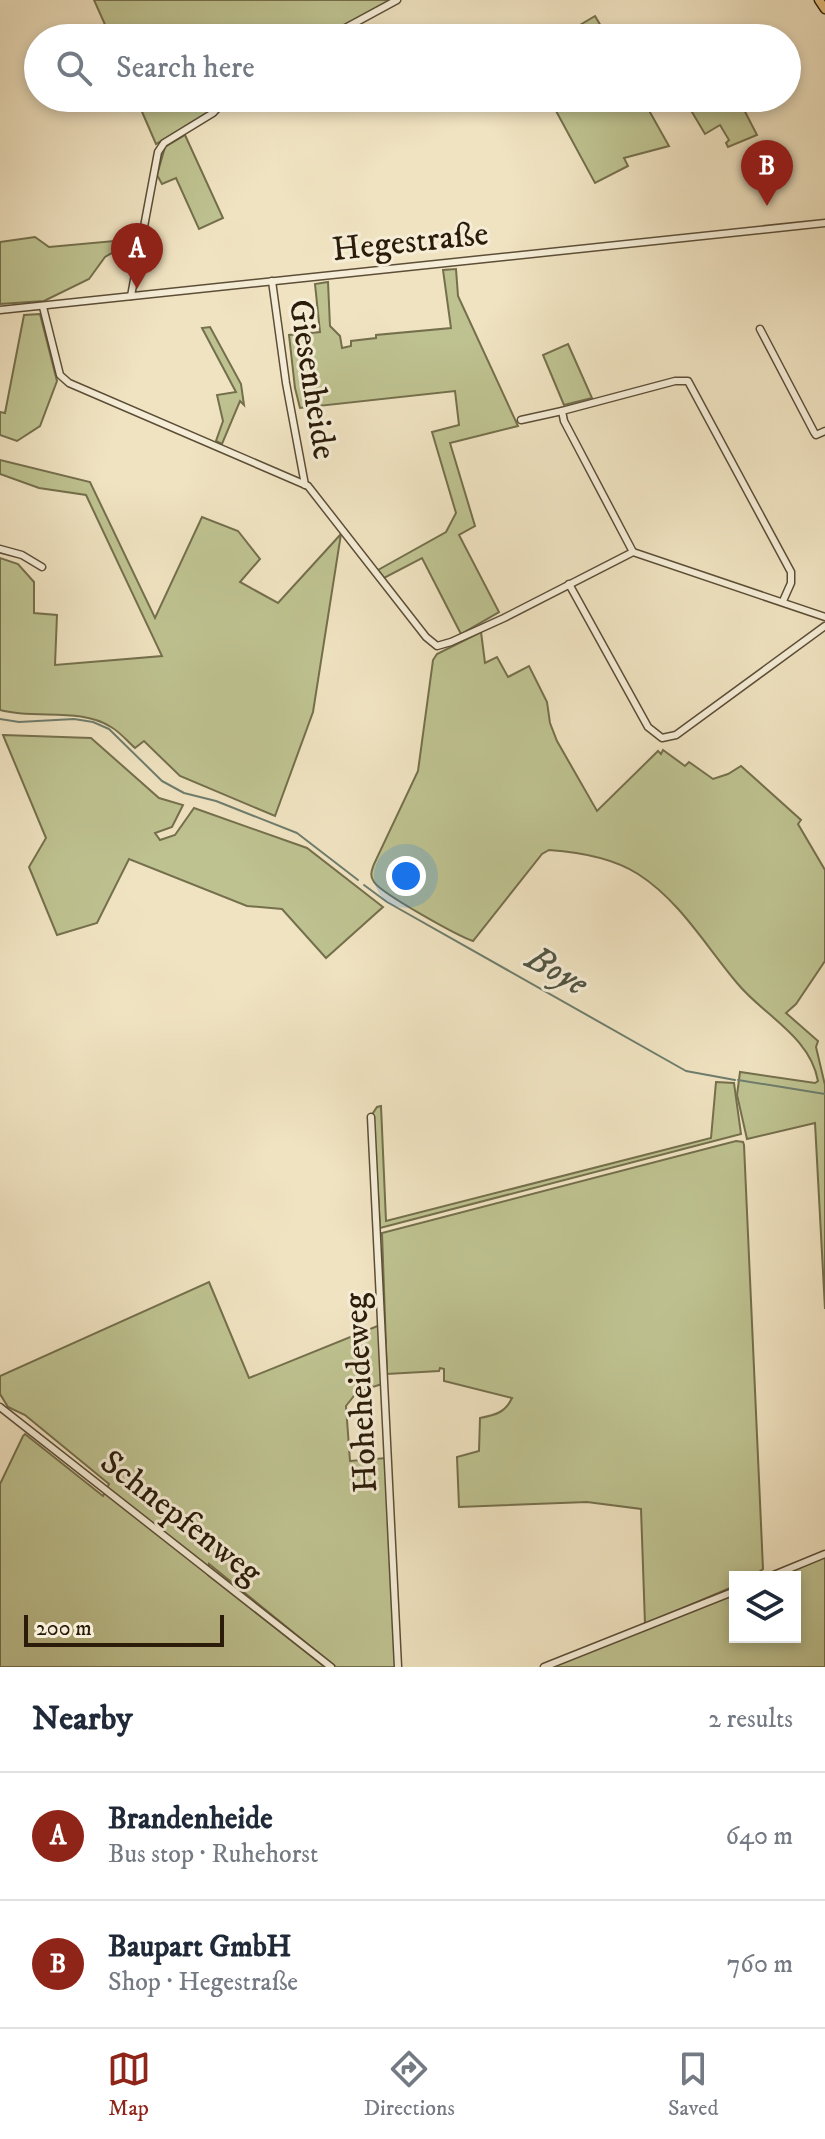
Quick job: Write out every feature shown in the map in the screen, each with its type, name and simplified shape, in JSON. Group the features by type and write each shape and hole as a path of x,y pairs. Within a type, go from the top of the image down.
{"main road":[{"path":"819,0 825,9"}],"street":[{"path":"353,24 397,0"},
{"path":"131,296 158,152 164,143 214,112"},
{"name":"Hegestraße","path":"0,310 825,223"},
{"name":"Giesenheide","path":"272,281 286,383 305,485"},
{"path":"43,307 60,375 69,383 305,485 317,495 426,637 437,646 491,624 633,552"},
{"path":"760,329 814,432 819,434 825,431"},
{"path":"521,420 675,381 688,381 788,565 792,578 783,601"},
{"path":"562,411 564,421 633,552 825,617"},
{"path":"0,549 22,555 42,567"},
{"path":"569,584 648,727 659,737 676,735 825,626"},
{"name":"Hoheheideweg","path":"371,1117 398,1667"},
{"name":"Schnepfenweg","path":"0,1407 331,1667"},
{"path":"784,1571 825,1554"},
{"path":"544,1667 729,1593"}],"green space":[{"path":"94,0 391,0 347,24 105,24"},
{"path":"595,16 600,24 582,24"},
{"path":"142,112 211,112 156,144"},
{"path":"557,112 650,112 669,146 624,158 628,166 595,183"},
{"path":"692,112 745,112 757,135 728,147 726,143 729,140 720,125 705,134"},
{"path":"185,135 223,218 199,229 176,178 162,184 157,175 165,147"},
{"path":"35,237 49,247 136,239 136,242 105,257 89,279 44,301 0,304 0,242"},
{"path":"456,269 458,296 518,426 450,443 475,526 459,535 499,612 461,634 422,558 384,578 378,570 446,532 456,513 432,432 459,425 455,391 300,408 289,335 320,332 315,284 328,282 330,326 340,336 342,348 351,346 351,341 376,338 376,335 451,328 443,270"},
{"path":"40,314 57,381 40,426 17,441 0,435 0,412 5,413 24,315"},
{"path":"210,327 241,384 244,405 240,401 222,444 216,441 223,421 217,395 236,392 202,328"},
{"path":"568,344 592,398 564,405 543,355"},
{"path":"0,460 90,482 155,618 202,517 238,531 260,559 240,582 278,603 341,534 313,712 275,816 180,776 144,741 135,748 114,729 99,721 72,715 0,710 0,558 18,564 34,582 34,613 57,615 55,665 162,656 86,495 39,488 0,474"},
{"path":"481,632 485,663 497,657 508,677 529,666 547,702 557,741 597,811 658,751 661,754 663,750 685,766 689,762 713,779 741,766 801,820 798,824 825,870 825,961 796,1004 786,1013 818,1041 816,1047 825,1085 825,1309 815,1123 747,1139 737,1095 740,1072 815,1083 818,1081 813,1065 796,1039 737,983 667,897 638,874 618,864 583,854 549,850 542,854 473,941 405,905 372,879 374,864 418,771 433,660 437,654"},
{"path":"3,735 91,738 159,798 183,805 172,827 155,833 160,840 175,835 194,808 307,848 383,907 326,958 282,909 247,906 129,859 97,923 57,935 29,867 46,838"},
{"path":"716,1082 734,1083 741,1134 380,1228 373,1113 377,1107 381,1106 386,1221 711,1138"},
{"path":"736,1141 743,1142 763,1569 729,1571 729,1589 645,1624 641,1509 587,1502 459,1507 457,1457 479,1451 480,1418 499,1412 512,1398 444,1381 444,1369 440,1368 439,1371 387,1374 382,1233"},
{"path":"209,1282 249,1378 380,1325 382,1384 357,1392 346,1406 350,1461 386,1458 396,1667 336,1667 209,1564 208,1575 325,1667 0,1667 0,1484 23,1436 25,1434 103,1496 109,1484 25,1415 8,1407 0,1394 0,1376"},
{"path":"825,1556 825,1667 552,1667 729,1595 729,1643 801,1643 801,1571 788,1571"}],"waterway":[{"name":"Boye","path":"0,719 19,722 74,719 109,729 162,781 184,793 216,801 297,833 358,880"},
{"name":"Boye","path":"364,885 387,902 686,1071 735,1080"},
{"name":"Boye","path":"738,1080 825,1094"}],"place":[{"name":"Baupart GmbH","path":"767,206"},
{"name":"Brandenheide","path":"137,289"}]}
